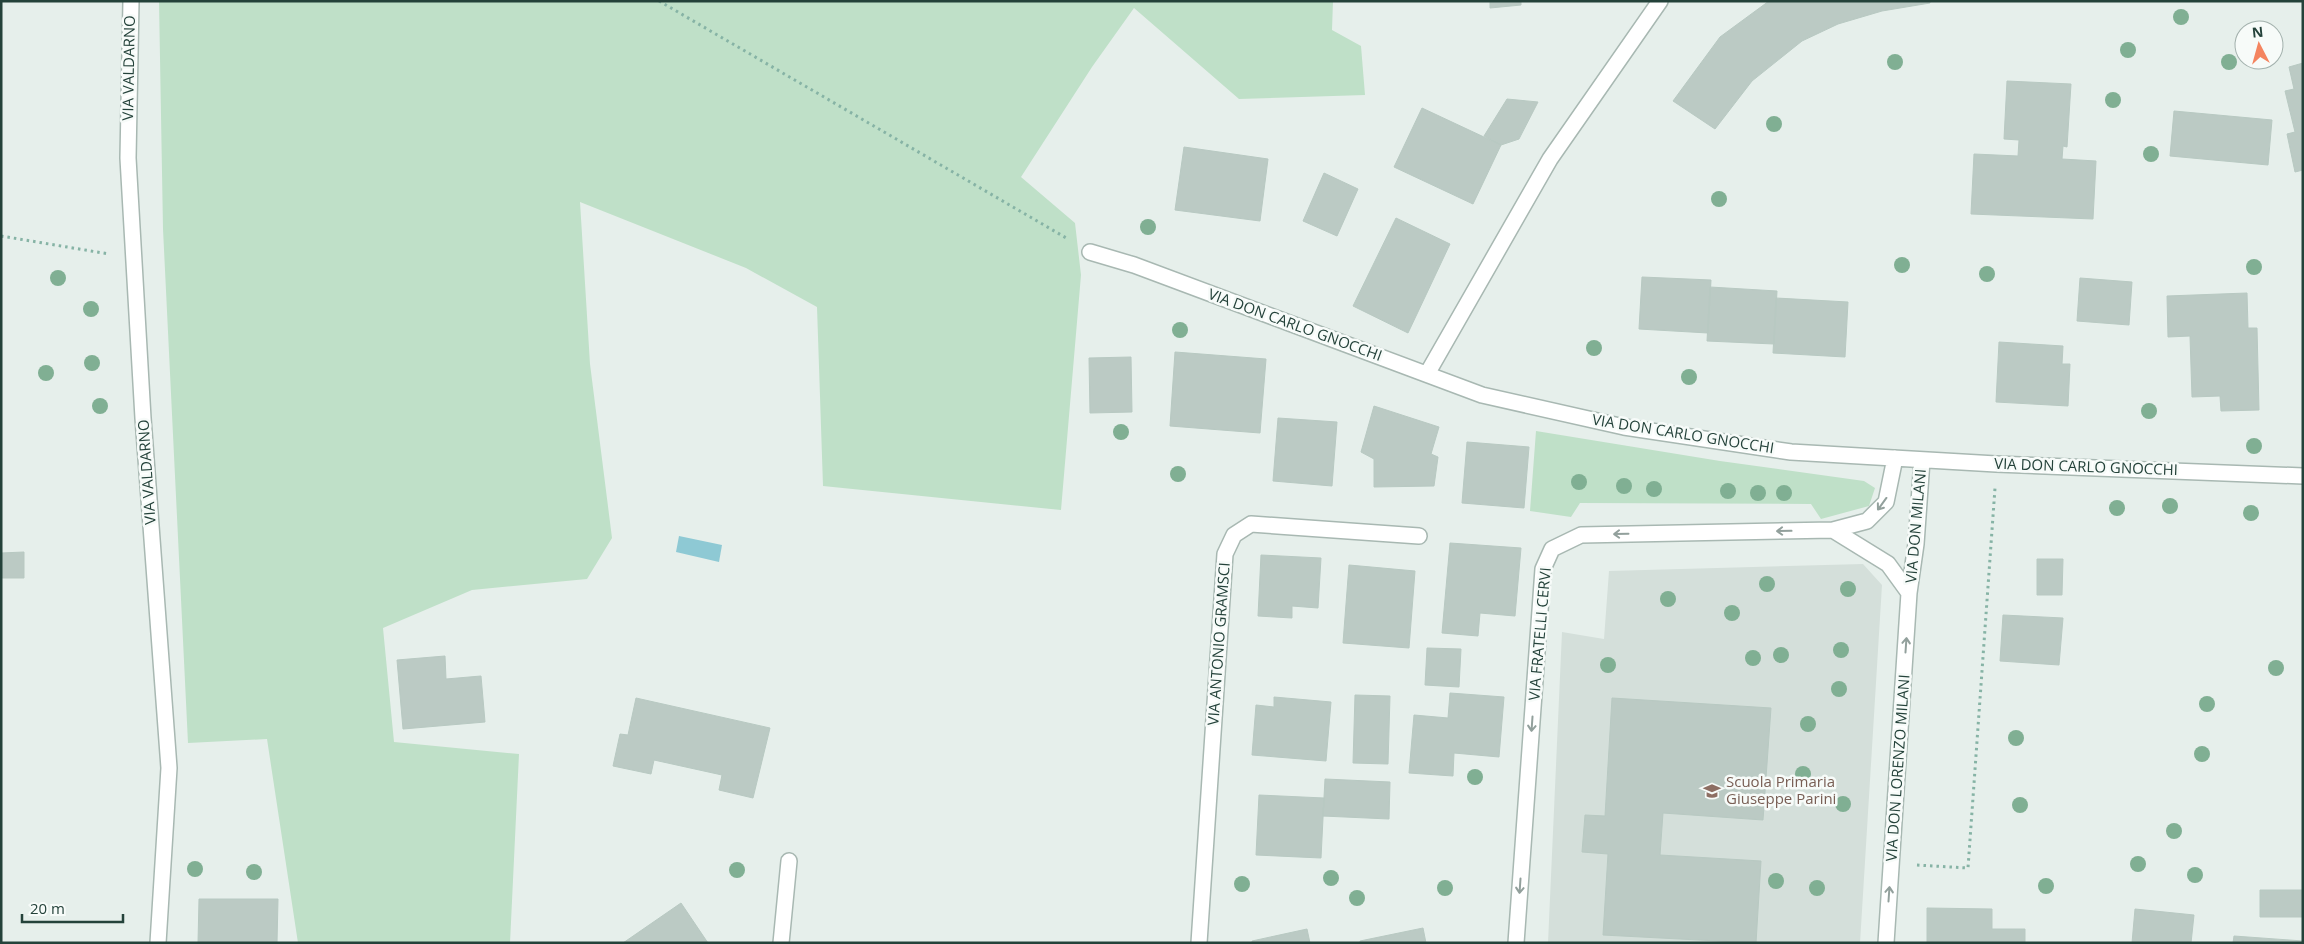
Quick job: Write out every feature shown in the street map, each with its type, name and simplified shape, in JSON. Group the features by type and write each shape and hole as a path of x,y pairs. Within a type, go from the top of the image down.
{"street":[{"name":"VIA VALDARNO","path":"131,1 128,158 133,258 168,768 158,943"},
{"path":"1427,374 1550,159 1660,1"},
{"name":"VIA DON CARLO GNOCCHI","path":"1090,252 1134,265 1482,395 1624,427 1791,452 1996,464 2303,476"},
{"name":"VIA FRATELLI CERVI","path":"1516,943 1543,569 1552,549 1581,535 1833,530 1867,522 1886,502 1895,458"},
{"name":"VIA DON MILANI","path":"1909,593 1916,544 1922,460"},
{"name":"VIA ANTONIO GRAMSCI","path":"1199,943 1225,554 1234,535 1251,524 1418,536"},
{"path":"1833,530 1888,564 1909,593"},
{"name":"VIA DON LORENZO MILANI","path":"1886,943 1909,593"},
{"path":"781,943 789,861"}],"path":[{"path":"659,1 1090,252"},
{"path":"1,236 133,258"},
{"path":"1891,863 1968,868 1996,464"}],"shaded area":[{"name":"Scuola Primaria Giuseppe Parini","path":"1863,564 1882,585 1860,943 1548,943 1562,632 1604,639 1609,571"}],"green space":[{"path":"159,1 1333,1 1332,30 1361,46 1365,95 1239,99 1134,8 1092,67 1021,177 1075,223 1081,275 1061,510 823,486 817,307 746,268 580,202 590,364 612,538 587,579 472,590 383,628 394,742 519,754 510,943 298,943 267,739 188,743 163,229"},
{"path":"1536,431 1720,461 1864,481 1875,488 1869,506 1821,519 1811,504 1580,503 1571,517 1530,511"}],"water":[{"path":"679,536 722,545 719,562 676,552"}],"building":[{"path":"1490,1 1521,1 1521,5 1490,8"},
{"path":"1769,1 1930,1 1930,3 1882,11 1838,24 1802,41 1752,81 1715,129 1673,101 1720,37"},
{"path":"2303,63 2303,170 2295,172 2287,134 2295,132 2285,91 2294,89 2289,67"},
{"path":"2007,81 2071,84 2067,147 2063,146 2062,159 2096,161 2093,219 1971,214 1974,154 2018,156 2019,140 2004,139"},
{"path":"1507,99 1538,102 1519,139 1501,145 1484,136"},
{"path":"1422,108 1501,145 1473,204 1394,167"},
{"path":"2174,111 2272,120 2268,165 2170,156"},
{"path":"1184,147 1268,159 1260,221 1175,210"},
{"path":"1324,173 1358,189 1337,236 1303,221"},
{"path":"1396,218 1450,244 1408,333 1353,306"},
{"path":"1642,277 1711,280 1708,333 1639,329"},
{"path":"2080,278 2132,282 2129,325 2077,321"},
{"path":"1710,287 1777,291 1774,344 1707,341"},
{"path":"2247,293 2248,328 2257,328 2259,410 2221,411 2220,396 2192,397 2190,336 2168,337 2167,296"},
{"path":"1776,298 1848,302 1845,357 1773,353"},
{"path":"1999,342 2063,346 2062,364 2070,364 2068,406 1996,402"},
{"path":"1175,352 1266,359 1260,433 1170,426"},
{"path":"1131,357 1132,412 1090,413 1089,358"},
{"path":"1374,406 1439,427 1431,454 1438,457 1434,486 1374,487 1374,459 1361,452"},
{"path":"1278,418 1337,422 1332,486 1273,481"},
{"path":"1467,442 1529,447 1524,508 1462,503"},
{"path":"1450,543 1521,548 1515,616 1480,613 1478,636 1442,633"},
{"path":"24,552 24,578 1,578 1,553"},
{"path":"1261,555 1321,558 1318,608 1292,606 1292,618 1258,616"},
{"path":"2037,559 2063,559 2062,595 2037,595"},
{"path":"1349,565 1415,571 1409,648 1343,643"},
{"path":"2003,615 2063,618 2059,665 2000,661"},
{"path":"1427,648 1461,649 1459,687 1425,685"},
{"path":"445,656 446,679 481,676 485,722 403,729 397,660"},
{"path":"1450,693 1504,697 1499,757 1454,753 1453,776 1409,773 1414,715 1448,718"},
{"path":"1355,695 1390,696 1388,764 1353,763"},
{"path":"1274,697 1331,702 1326,761 1252,755 1256,705 1274,707"},
{"path":"636,698 770,728 753,798 719,790 722,775 654,760 651,774 613,766 620,734 628,735"},
{"path":"1612,698 1771,708 1763,820 1663,813 1660,855 1761,861 1756,943 1603,935 1608,854 1582,852 1585,815 1605,816"},
{"path":"1325,779 1390,782 1389,819 1323,816"},
{"path":"1259,795 1324,798 1321,858 1256,855"},
{"path":"2260,890 2303,890 2303,917 2260,917"},
{"path":"199,899 278,899 277,943 198,943"},
{"path":"681,903 708,943 623,943"},
{"path":"1927,908 1992,909 1992,929 2025,929 2025,943 1927,943"},
{"path":"2135,909 2194,915 2191,943 2132,943"},
{"path":"1423,928 1426,943 1360,943 1360,941"},
{"path":"1307,929 1310,943 1252,943 1252,941"},
{"path":"2234,936 2303,941 2303,943 2233,943"}],"place":[{"name":"Scuola Primaria Giuseppe Parini","path":"1712,791"}]}
